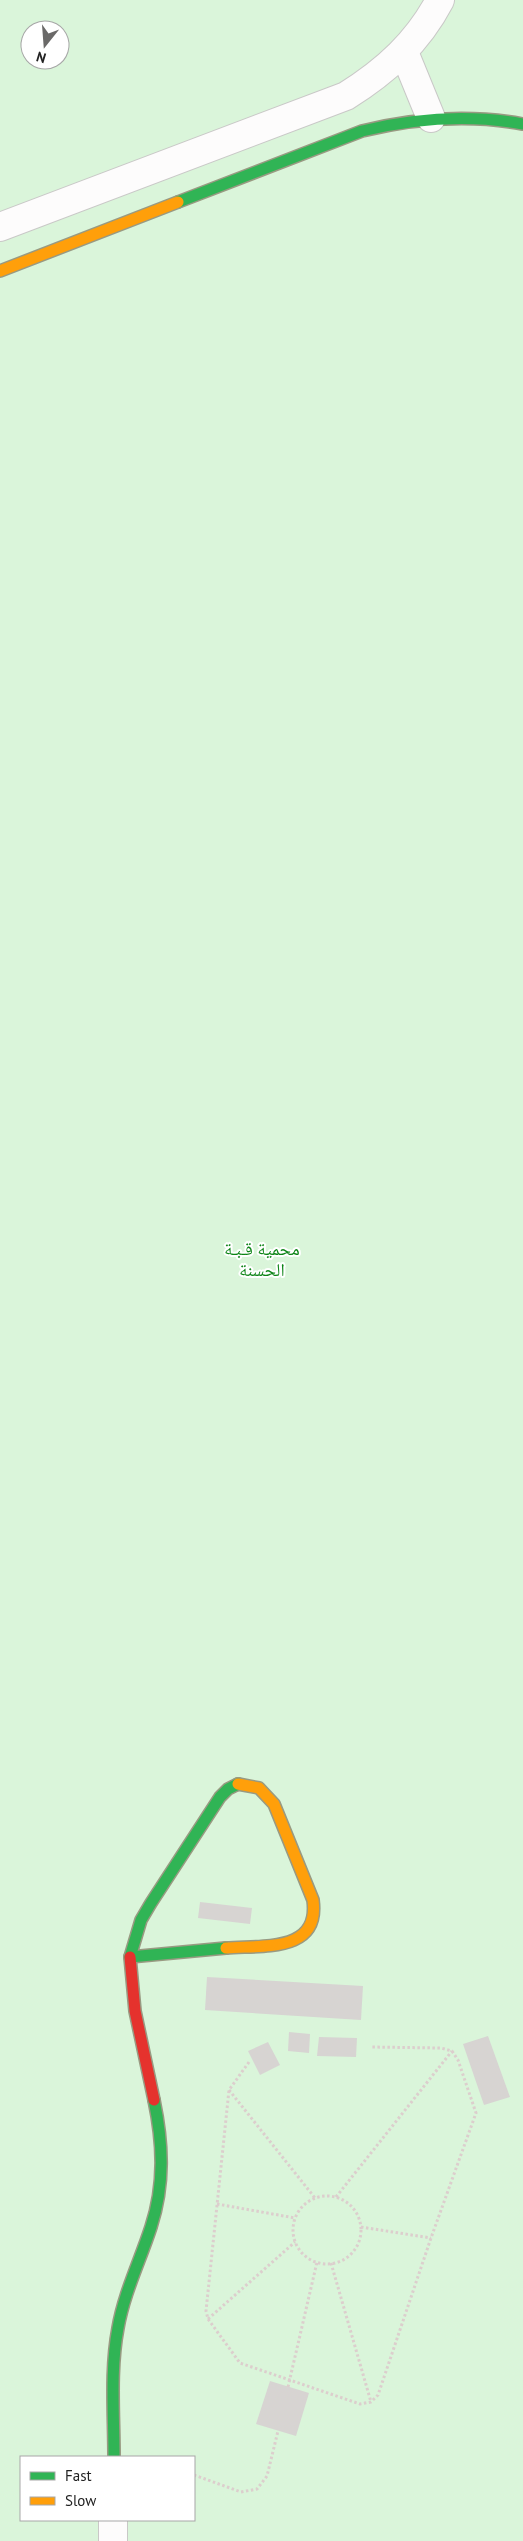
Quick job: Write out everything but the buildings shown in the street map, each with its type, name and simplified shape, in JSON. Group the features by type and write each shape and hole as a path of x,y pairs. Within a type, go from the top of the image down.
{"street":[{"path":"0,227 346,96 367,83 404,52 428,22 440,0"},
{"path":"404,52 432,118"},
{"path":"0,271 362,131 432,118 467,116 523,124"},
{"path":"114,2456 117,2334 122,2311 154,2220 162,2173 158,2125 132,1995 130,1957 141,1920 220,1796 238,1784 260,1787 268,1794 274,1804 312,1900 315,1910 314,1922 309,1931 301,1938 291,1942 130,1957"},
{"path":"113,2521 113,2541"}],"path":[{"path":"249,2062 229,2090 206,2311 208,2319 240,2363 360,2404 371,2402 378,2396 431,2238 476,2113 458,2060 452,2050 441,2048 370,2047"},
{"path":"336,2197 452,2050"},
{"path":"229,2090 315,2198"},
{"path":"336,2197 354,2208 361,2227 360,2240 353,2252 343,2260 331,2263 317,2262 308,2258 295,2242 295,2218 306,2203 315,2198 336,2197"},
{"path":"218,2204 295,2218"},
{"path":"361,2227 431,2238"},
{"path":"208,2319 295,2242"},
{"path":"288,2387 317,2262"},
{"path":"331,2263 371,2402"},
{"path":"195,2475 241,2492 257,2489 267,2476 278,2431"}],"green space":[{"name":"محمية قـبـة الحسنة","path":"0,0 523,0 523,2541 0,2541"}],"traffic: fast":[{"path":"178,202 362,131 422,120 462,118 523,124"},
{"path":"226,1948 130,1957 141,1920 151,1903 220,1797 228,1789 238,1784"},
{"path":"114,2456 113,2376 118,2328 128,2290 156,2211 159,2195 161,2148 154,2100"}],"traffic: slow":[{"path":"0,271 178,202"},
{"path":"226,1948 286,1943 298,1938 308,1929 313,1917 313,1900 274,1804 259,1788 238,1784"}],"traffic: jam":[{"path":"130,1957 135,2011 154,2100"}]}
